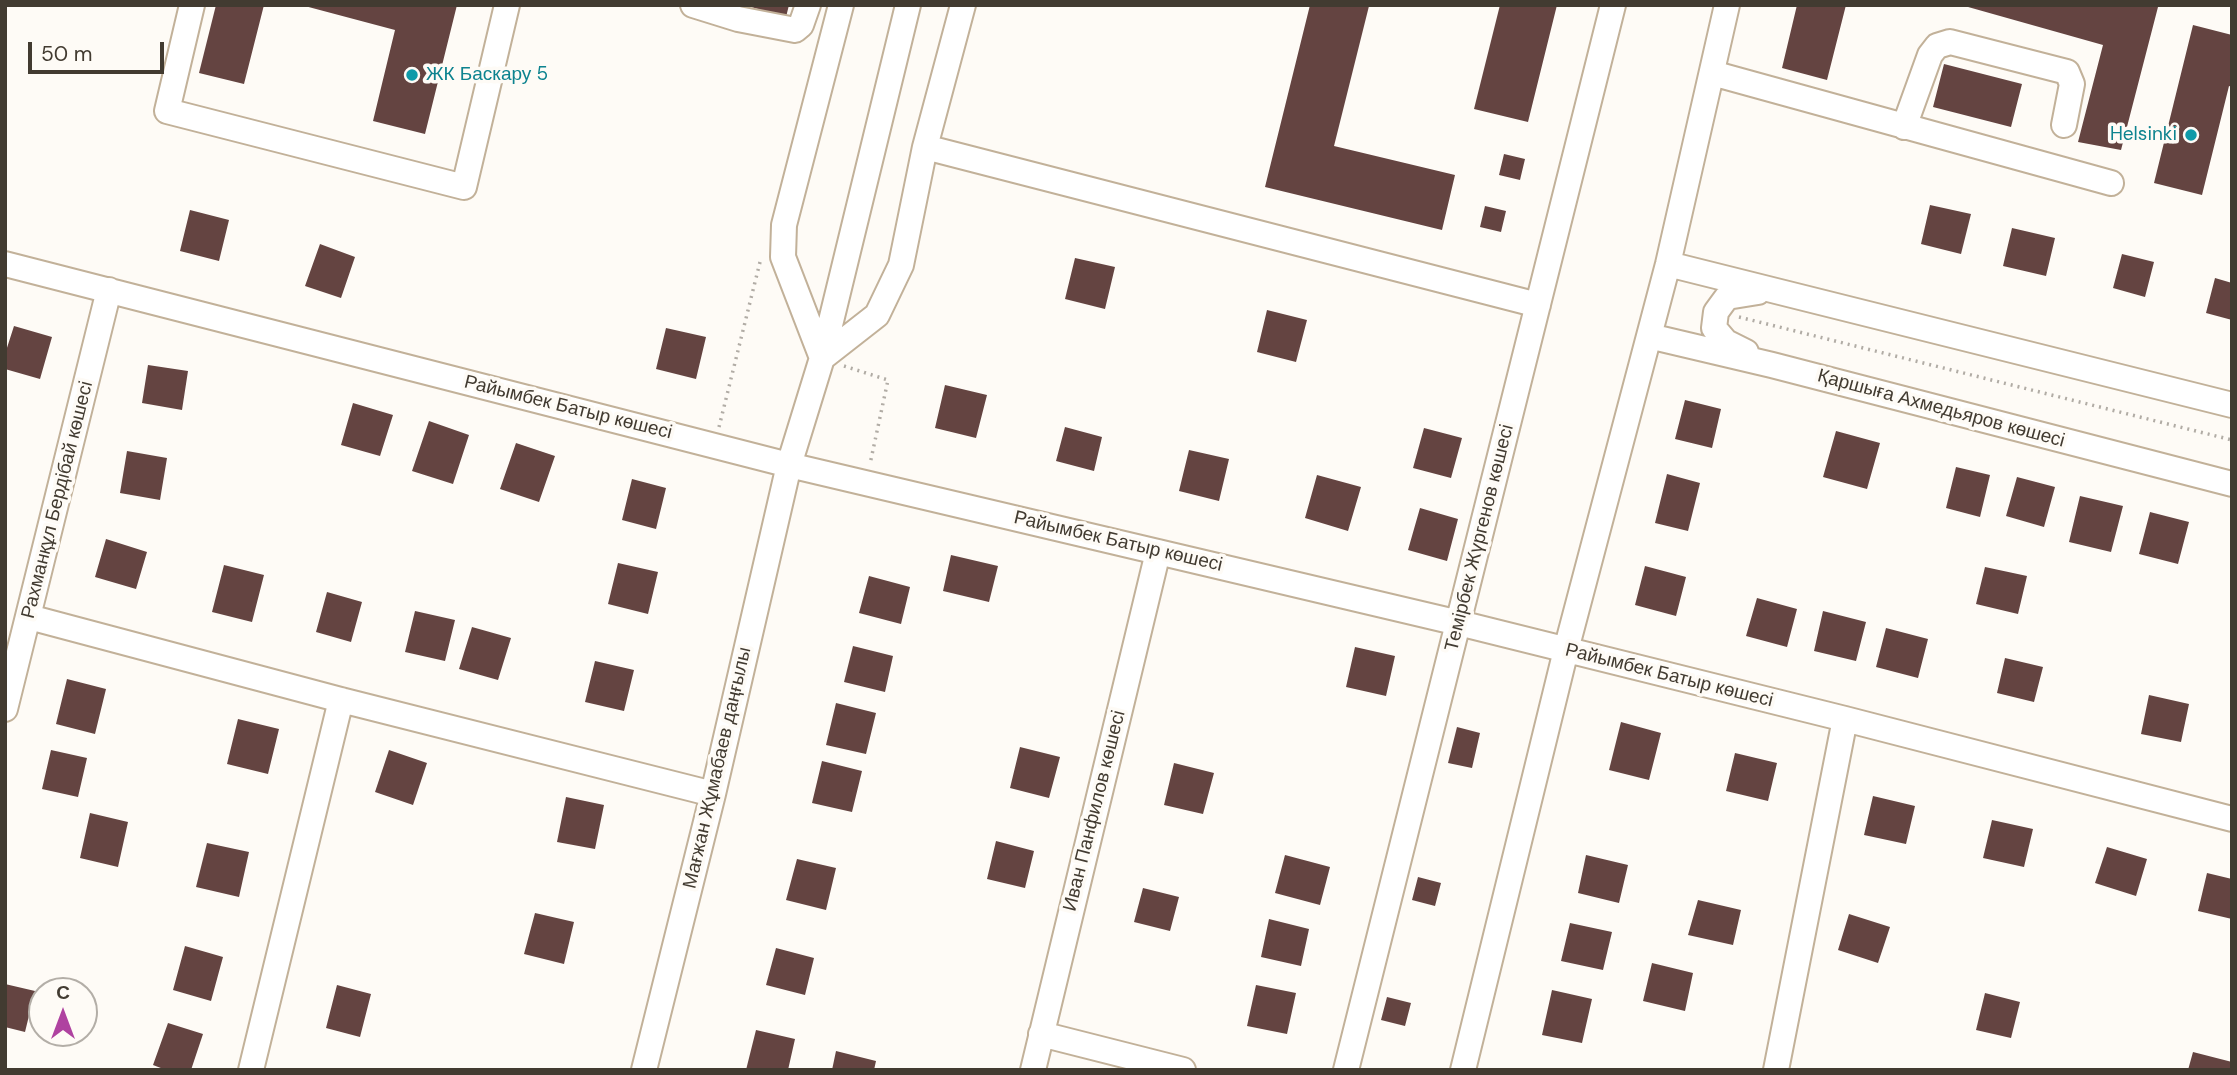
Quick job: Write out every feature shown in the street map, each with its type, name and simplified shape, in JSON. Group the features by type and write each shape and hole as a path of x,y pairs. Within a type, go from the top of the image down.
{"street":[{"path":"192,5 167,111 464,187 507,5"},
{"path":"693,5 738,19 795,30 801,25 808,5"},
{"path":"841,5 784,225 783,257 822,359 877,315 901,265 925,147 963,5"},
{"name":"Мағжан Жұмабаев даңғылы","path":"644,1070 713,794 789,465 822,359 908,5"},
{"name":"Темірбек Жүргенов көшесі","path":"1346,1070 1613,5"},
{"path":"1463,1070 1566,650 1668,264 1727,5"},
{"path":"1904,127 1930,55 1937,46 1950,42 2067,72 2072,84 2064,125"},
{"path":"1712,73 2111,183"},
{"path":"925,147 1538,305"},
{"name":"Райымбек Батыр көшесі","path":"5,264 789,465 1459,623 1845,719 2232,820"},
{"path":"1668,264 2232,405"},
{"name":"Рахманқұл Бердібай көшесі","path":"5,709 109,290"},
{"path":"1772,365 1726,342 1714,328 1716,312 1727,297 1758,292 1778,293"},
{"name":"Қаршыға Ахмедьяров көшесі","path":"1649,336 1772,365 2232,484"},
{"name":"Иван Панфилов көшесі","path":"1033,1070 1158,552"},
{"path":"29,617 341,701 713,794"},
{"path":"251,1070 341,701"},
{"path":"1780,1069 1845,719"},
{"path":"1041,1034 1183,1070"}],"path":[{"path":"1716,312 2232,440"},
{"path":"822,359 888,380 866,483"}],"building":[{"path":"216,5 264,5 244,84 199,73"},
{"name":"ЖК Баскару 5","path":"301,5 457,5 425,134 373,121 395,30"},
{"path":"744,5 789,5 786,17"},
{"path":"1310,5 1369,6 1334,146 1455,175 1442,230 1265,187"},
{"path":"1500,5 1557,5 1528,122 1474,109"},
{"path":"1797,5 1846,5 1827,80 1782,68"},
{"path":"1961,5 2158,7 2121,150 2078,142 2103,45"},
{"name":"Helsinki","path":"2193,25 2232,35 2232,87 2229,86 2202,195 2154,183"},
{"path":"1944,64 2022,84 2011,127 1933,107"},
{"path":"1504,154 1525,159 1520,180 1499,175"},
{"path":"1930,205 1971,214 1961,254 1921,244"},
{"path":"1485,206 1506,211 1501,232 1480,227"},
{"path":"190,210 229,220 219,261 180,251"},
{"path":"2012,228 2055,238 2046,276 2003,266"},
{"path":"320,244 355,257 341,298 305,286"},
{"path":"2122,254 2154,262 2145,297 2113,288"},
{"path":"1075,258 1115,267 1105,309 1065,299"},
{"path":"2215,278 2232,283 2232,320 2206,313"},
{"path":"1267,310 1307,320 1296,362 1257,352"},
{"path":"14,326 52,337 40,379 5,369 5,354"},
{"path":"666,328 706,337 696,379 656,369"},
{"path":"148,365 188,371 182,410 142,403"},
{"path":"945,385 987,395 976,438 935,428"},
{"path":"1685,400 1721,409 1712,448 1675,439"},
{"path":"353,403 393,415 380,456 341,445"},
{"path":"429,421 469,435 453,484 412,471"},
{"path":"1065,427 1102,437 1094,471 1056,461"},
{"path":"1424,428 1462,438 1451,478 1413,468"},
{"path":"1836,431 1880,443 1867,489 1823,477"},
{"path":"516,443 555,456 539,502 500,489"},
{"path":"1189,450 1229,459 1219,501 1179,491"},
{"path":"127,451 167,458 160,500 120,493"},
{"path":"1956,467 1990,475 1980,517 1946,508"},
{"path":"1667,474 1700,483 1688,531 1655,523"},
{"path":"1317,475 1361,487 1348,531 1305,518"},
{"path":"2017,477 2055,487 2044,527 2006,516"},
{"path":"632,479 666,488 656,529 622,520"},
{"path":"2080,496 2123,506 2111,552 2069,542"},
{"path":"1420,508 1458,519 1447,561 1408,550"},
{"path":"2150,512 2189,522 2178,564 2139,554"},
{"path":"106,539 147,552 136,589 95,577"},
{"path":"951,555 998,566 989,602 943,591"},
{"path":"618,563 658,572 648,614 608,604"},
{"path":"224,565 264,575 252,622 212,612"},
{"path":"1645,566 1686,577 1676,616 1635,605"},
{"path":"1985,567 2027,576 2018,614 1976,604"},
{"path":"869,576 910,587 901,624 859,613"},
{"path":"327,592 362,602 351,642 316,632"},
{"path":"1757,598 1797,609 1787,647 1746,636"},
{"path":"415,611 455,620 445,661 405,652"},
{"path":"1823,611 1866,622 1856,661 1814,651"},
{"path":"472,627 511,638 498,680 459,669"},
{"path":"1886,628 1928,639 1918,678 1876,667"},
{"path":"853,646 893,656 885,692 844,682"},
{"path":"1355,647 1395,656 1386,696 1346,687"},
{"path":"2005,658 2043,667 2034,702 1997,693"},
{"path":"595,661 634,670 624,711 585,702"},
{"path":"67,679 106,689 95,734 56,724"},
{"path":"2149,695 2189,704 2181,742 2141,734"},
{"path":"836,703 876,713 866,754 826,745"},
{"path":"238,719 279,729 268,774 227,764"},
{"path":"1621,722 1661,733 1649,780 1609,770"},
{"path":"1457,727 1480,733 1472,768 1448,763"},
{"path":"1020,747 1060,757 1049,798 1010,788"},
{"path":"51,750 87,758 78,797 42,789"},
{"path":"389,750 427,763 413,805 375,792"},
{"path":"1735,753 1777,763 1768,801 1726,791"},
{"path":"822,761 862,771 852,812 812,803"},
{"path":"1174,763 1214,773 1203,814 1164,805"},
{"path":"1873,796 1915,806 1906,844 1864,835"},
{"path":"566,797 604,805 595,849 557,842"},
{"path":"90,813 128,822 118,867 80,858"},
{"path":"1992,820 2033,829 2024,867 1983,858"},
{"path":"996,841 1034,851 1025,888 987,879"},
{"path":"207,843 249,852 239,897 196,887"},
{"path":"2107,847 2147,859 2136,896 2095,883"},
{"path":"1285,855 1330,867 1320,905 1275,893"},
{"path":"1586,855 1628,865 1619,903 1578,893"},
{"path":"797,859 836,868 826,910 786,900"},
{"path":"2207,873 2232,879 2232,919 2198,911"},
{"path":"1418,877 1441,883 1435,906 1412,900"},
{"path":"1143,888 1179,897 1170,931 1134,922"},
{"path":"1698,900 1741,910 1733,945 1688,935"},
{"path":"535,913 574,922 564,964 524,954"},
{"path":"1849,914 1890,927 1878,963 1838,950"},
{"path":"1269,919 1309,929 1301,966 1261,957"},
{"path":"1570,923 1612,932 1603,970 1561,961"},
{"path":"185,946 223,957 211,1001 173,990"},
{"path":"776,948 814,958 805,995 766,985"},
{"path":"1652,963 1693,973 1685,1011 1643,1001"},
{"path":"5,984 28,989 28,1020 25,1032 5,1027"},
{"path":"337,985 371,994 360,1037 326,1028"},
{"path":"1256,985 1296,993 1287,1034 1247,1026"},
{"path":"1552,990 1592,999 1582,1043 1542,1035"},
{"path":"1985,993 2020,1002 2011,1038 1976,1030"},
{"path":"1387,997 1411,1003 1405,1026 1381,1020"},
{"path":"168,1023 203,1034 191,1070 166,1070 153,1065"},
{"path":"756,1030 795,1039 788,1070 746,1070"},
{"path":"836,1051 876,1061 874,1070 832,1070"},
{"path":"2193,1052 2232,1062 2232,1070 2188,1070"}],"place":[{"name":"ЖК Баскару 5","path":"412,75"},
{"name":"Helsinki","path":"2191,135"}]}
